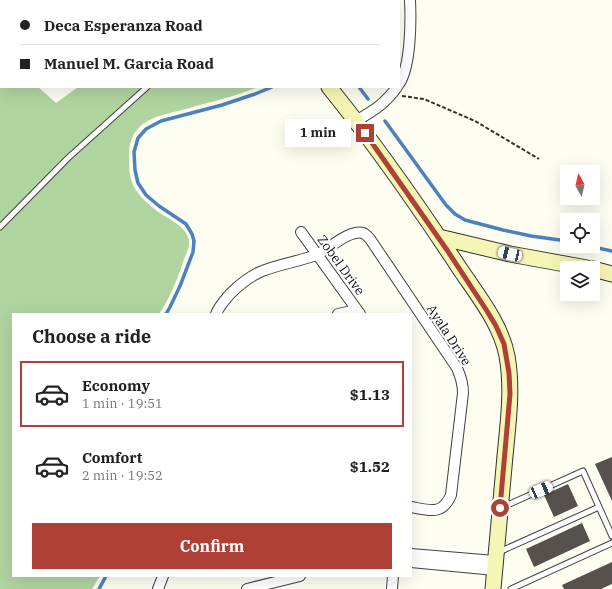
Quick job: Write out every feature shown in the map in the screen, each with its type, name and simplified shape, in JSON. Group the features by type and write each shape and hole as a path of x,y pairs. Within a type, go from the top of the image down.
{"main road":[{"path":"330,88 356,121 439,237 487,311 504,344 509,373 510,394 493,589"},
{"path":"439,237 510,254 560,263"},
{"path":"600,271 612,274"}],"street":[{"path":"400,82 407,60 411,19 410,0"},
{"path":"356,121 378,108 394,91"},
{"name":"Zobel Drive","path":"301,232 359,312"},
{"name":"Ayala Drive","path":"317,254 347,236 356,233 366,235 449,355 461,376 463,393 451,495 444,507 439,509 433,510 412,507"},
{"path":"217,313 224,300 248,278 261,272 317,254"},
{"path":"348,313 359,312"},
{"path":"412,554 439,560"},
{"path":"412,562 439,560 495,561"},
{"path":"158,589 163,577"},
{"path":"247,589 296,577"},
{"path":"392,589 393,577"}],"lane":[{"path":"0,227 68,158 146,88"},
{"path":"500,508 582,471 612,536"},
{"path":"495,561 599,507"},
{"path":"511,589 612,543"}],"path":[{"path":"394,91 424,99 475,121 539,159"}],"green space":[{"path":"0,88 39,88 56,103 77,88 256,88 231,97 153,118 139,127 134,134 129,148 129,164 130,176 134,187 150,206 181,227 188,236 189,241 188,249 176,282 167,302 160,313 12,313 12,577 99,577 92,589 0,589"}],"building":[{"path":"612,457 612,501 595,464"},
{"path":"568,484 578,506 554,517 544,495"},
{"path":"582,523 590,541 534,567 526,549"},
{"path":"612,562 612,584 601,589 564,589 562,585"}],"waterway":[{"path":"167,313 180,286 193,252 194,241 186,224 159,206 146,195 138,183 135,170 134,152 138,138 146,129 161,121 222,105 270,88"},
{"path":"360,88 368,99"},
{"path":"385,121 446,205 455,214 465,220 503,230 560,240"},
{"path":"600,248 612,251"},
{"path":"99,589 105,577"}],"route":[{"path":"365,133 439,237 487,311 504,344 509,373 510,394 500,508"}]}
